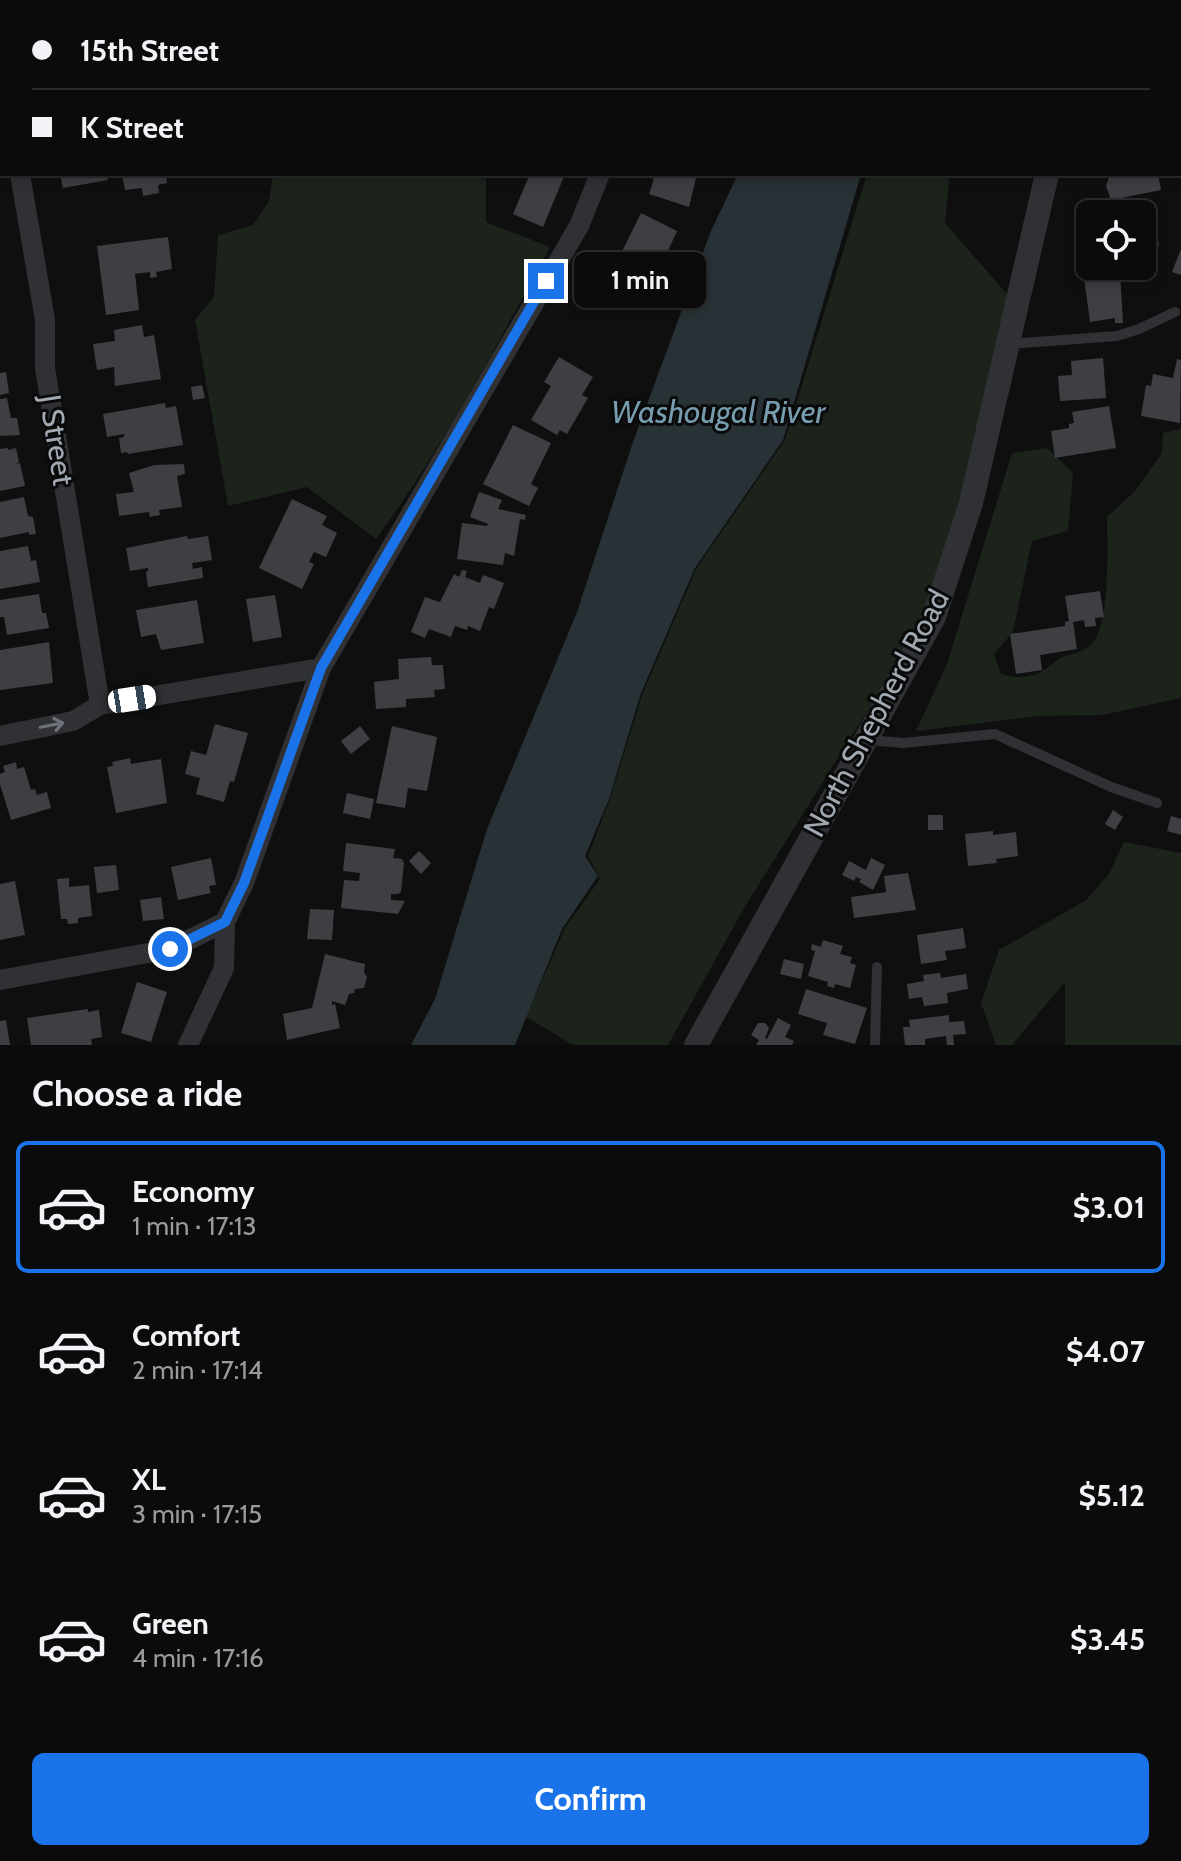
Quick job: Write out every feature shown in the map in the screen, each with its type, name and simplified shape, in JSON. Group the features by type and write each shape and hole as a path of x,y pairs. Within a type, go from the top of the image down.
{"street":[{"name":"J Street","path":"20,176 45,320 45,368 100,705"},
{"path":"188,1045 224,968 225,922 244,883 321,668 579,226 599,176"},
{"name":"North Shepherd Road","path":"696,1045 934,617 971,503 1047,176"},
{"path":"0,736 73,721 100,705 321,668"},
{"path":"0,980 170,949 225,922"}],"lane":[{"path":"1010,344 1117,336 1175,312"},
{"path":"866,740 903,743 995,734 1111,787 1157,803"},
{"path":"875,1045 877,967"}],"shaded area":[{"path":"273,176 486,176 486,222 550,247 446,433 376,539 307,487 228,506 195,320 214,297 218,235 253,225 269,201"},
{"path":"866,176 950,176 945,223 1014,302 928,614 744,908 668,1045 573,1045 526,1017 565,928 600,879 588,856 610,799 642,695 696,569 785,440"},
{"path":"1181,429 1181,698 1102,715 1038,716 916,731 947,664 1012,453 1047,448 1073,473 1068,531 1032,541 1013,632 994,654 1001,674 1025,677 1091,645 1102,621 1105,603 1107,517 1135,491 1162,453 1163,433"},
{"path":"1124,842 1181,853 1181,1045 1065,1045 1065,982 1012,1045 996,1045 981,1003 999,950 1086,900 1109,874"}],"water":[{"name":"Washougal River","path":"737,176 860,176 783,440 695,568 641,693 609,799 585,856 598,876 562,929 515,1045 411,1045 435,999 487,829 577,612 632,445 711,231"}],"building":[{"path":"60,176 107,176 108,180 63,188"},
{"path":"122,176 166,176 167,183 158,185 159,193 143,196 142,188 125,190"},
{"path":"529,176 564,176 543,227 513,214"},
{"path":"697,176 689,207 649,194 654,179 650,178"},
{"path":"1109,176 1158,176 1161,190 1111,200 1106,186"},
{"path":"641,213 677,231 650,290 646,288 645,291 611,274"},
{"path":"168,237 172,269 156,272 157,277 150,278 150,272 135,274 139,310 106,315 97,246"},
{"path":"1181,249 1181,275 1172,272"},
{"path":"1084,280 1120,280 1123,323 1115,323 1115,318 1090,322"},
{"path":"142,325 144,337 154,335 161,379 115,386 114,367 97,370 93,344 115,341 114,330"},
{"path":"559,357 593,377 582,395 588,398 567,434 560,430 557,435 531,420 551,386 544,382"},
{"path":"1103,358 1106,398 1060,401 1058,376 1072,375 1071,361"},
{"path":"1177,359 1181,360 1180,423 1141,416 1146,385 1151,386 1153,374 1173,378"},
{"path":"6,372 9,393 0,395 0,373"},
{"path":"202,385 205,398 193,400 191,387"},
{"path":"7,398 11,418 17,418 20,435 0,436 0,399"},
{"path":"165,403 166,408 176,406 183,445 128,454 121,453 119,438 124,434 107,437 103,414"},
{"path":"1109,406 1116,448 1055,458 1051,431 1069,428 1069,424 1074,423 1072,412"},
{"path":"513,425 551,443 531,484 538,488 529,506 483,484"},
{"path":"16,448 19,462 15,464 20,463 25,486 0,491 0,449"},
{"path":"184,464 185,474 177,476 182,507 159,510 160,515 150,517 149,512 119,516 116,494 134,492 129,473 154,465"},
{"path":"479,492 502,500 498,509 526,515 525,520 520,519 514,556 505,553 503,565 457,559 462,523 488,524 470,517"},
{"path":"24,497 36,534 29,535 29,532 0,538 0,502"},
{"path":"292,499 327,516 322,525 337,533 326,557 314,552 309,562 314,564 302,589 259,568"},
{"path":"187,536 188,539 208,536 212,560 192,563 193,569 202,567 203,578 148,587 148,568 130,571 126,548"},
{"path":"28,546 31,561 36,560 40,582 0,589 0,551"},
{"path":"462,570 467,571 465,577 480,583 483,575 504,583 494,609 489,607 480,631 468,626 467,630 455,626 451,637 429,629 425,638 411,632 425,597 440,602 454,574 459,577"},
{"path":"1100,591 1104,617 1095,618 1096,626 1085,627 1084,620 1073,622 1077,649 1040,655 1042,670 1016,674 1010,634 1065,626 1065,622 1069,621 1065,596"},
{"path":"39,594 42,613 46,613 49,628 7,635 4,617 0,617 0,600"},
{"path":"275,595 282,637 253,642 246,599"},
{"path":"197,600 204,643 161,650 156,634 141,637 136,610"},
{"path":"49,642 53,683 0,690 0,650"},
{"path":"431,657 432,665 443,665 445,689 434,690 435,697 406,699 406,707 376,709 374,682 399,679 398,659"},
{"path":"215,724 248,733 234,782 230,781 224,802 196,794 200,778 185,774 191,751 206,755"},
{"path":"360,726 370,739 351,754 341,741"},
{"path":"392,726 437,737 427,791 408,788 405,808 376,803"},
{"path":"130,758 131,764 161,759 167,803 116,813 107,767 113,766 112,762"},
{"path":"16,762 17,769 24,767 31,790 35,789 37,795 47,792 51,808 11,820 0,774 5,772 3,766"},
{"path":"347,793 374,799 370,819 343,813"},
{"path":"1113,810 1123,817 1115,830 1105,824"},
{"path":"928,815 943,815 943,830 928,830"},
{"path":"1171,816 1181,819 1181,835 1167,831"},
{"path":"993,831 993,835 1016,832 1018,856 996,859 997,863 968,866 965,834"},
{"path":"346,843 395,849 393,858 402,859 404,863 401,892 391,894 391,900 405,901 398,914 341,908 344,880 359,881 360,873 343,871"},
{"path":"419,851 431,863 421,874 409,861"},
{"path":"211,858 216,885 209,886 211,893 178,900 171,867"},
{"path":"871,858 885,865 873,890 859,882 861,879 856,877 854,881 842,875 849,861 866,870"},
{"path":"116,865 119,890 97,893 94,867"},
{"path":"908,873 916,910 854,918 851,897 886,892 884,876"},
{"path":"69,878 69,887 89,885 92,916 78,918 78,923 68,924 67,919 61,919 57,879"},
{"path":"15,881 25,935 0,940 0,884"},
{"path":"161,897 164,919 143,921 140,900"},
{"path":"310,909 334,910 332,940 307,939"},
{"path":"963,928 966,948 945,951 947,960 921,964 917,935"},
{"path":"823,940 843,946 840,954 852,957 850,963 856,965 850,988 835,984 834,988 827,986 828,982 808,976 815,951 811,950 812,944 821,947"},
{"path":"325,954 365,964 367,977 364,988 355,989 354,993 349,994 345,1005 332,1001 340,1028 287,1040 283,1014 312,1008"},
{"path":"784,959 804,964 801,979 780,974"},
{"path":"940,973 941,978 966,974 968,989 947,993 948,1003 924,1006 922,997 909,999 907,984 924,981 923,975"},
{"path":"137,982 167,992 151,1042 121,1033"},
{"path":"806,989 867,1008 855,1044 823,1035 827,1023 798,1014"},
{"path":"88,1009 88,1012 99,1010 102,1037 91,1039 92,1045 31,1045 27,1018"},
{"path":"949,1015 949,1022 964,1021 966,1034 953,1035 954,1045 947,1045 946,1036 925,1039 925,1045 905,1045 903,1027 910,1027 909,1020"},
{"path":"778,1018 791,1025 785,1037 794,1041 792,1045 756,1045 759,1040 751,1035 758,1023 765,1023 769,1028 767,1039"},
{"path":"6,1020 10,1045 0,1045 0,1021"}],"route":[{"path":"170,949 225,922 244,883 321,668 546,281"}]}
